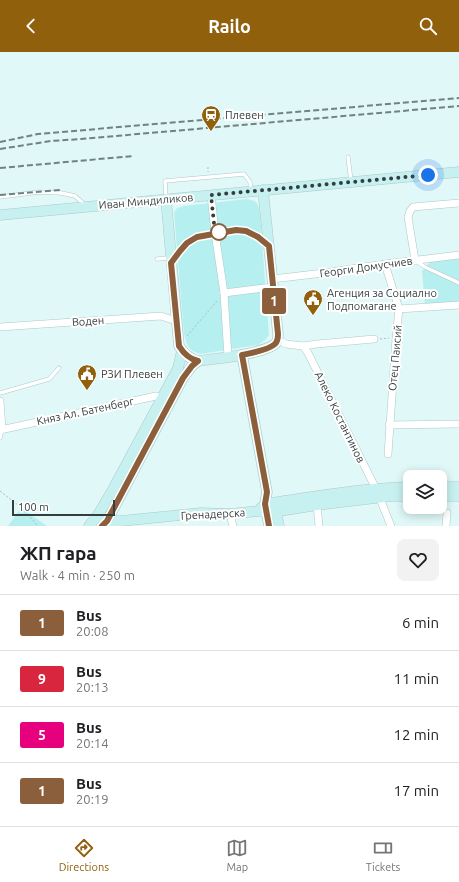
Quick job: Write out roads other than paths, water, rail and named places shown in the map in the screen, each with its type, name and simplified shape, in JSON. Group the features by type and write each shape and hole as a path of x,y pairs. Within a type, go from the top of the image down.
{"street":[{"name":"Иван Миндиликов","path":"0,215 459,172"},
{"path":"180,349 192,360 198,361 242,355 264,349 275,344 278,340 263,190"},
{"path":"211,195 224,293 228,357"},
{"path":"98,515 105,524 166,400 178,368 180,349 176,321 166,199"},
{"path":"415,260 408,217 413,207 459,203"},
{"name":"Георги Домусчиев","path":"224,293 385,264 459,255"},
{"name":"Отец Паисий","path":"385,264 399,309 388,454"},
{"path":"399,309 459,305"},
{"name":"Воден","path":"0,327 161,316 176,321"},
{"path":"278,340 286,344 303,346 374,339"},
{"name":"Алеко Костантинов","path":"303,346 308,353 378,493 391,526"},
{"path":"242,355 267,492 269,526"},
{"path":"89,526 98,515 166,400 187,372 198,361"},
{"name":"Княз Ал. Батенберг","path":"1,429 156,396 166,400"},
{"path":"0,401 1,429"},
{"path":"390,425 459,424"},
{"path":"447,487 459,487"},
{"name":"Гренадерска","path":"105,524 201,513 230,514 317,505 403,488"},
{"name":"Гренадерска","path":"268,509 316,496 378,493 392,496 403,496"},
{"path":"447,496 459,496"},
{"path":"317,505 319,526"},
{"path":"268,509 279,526"},
{"path":"230,514 233,526"},
{"path":"446,526 447,514"}],"lane":[{"path":"348,157 352,182"},
{"path":"166,199 165,181 174,180 244,174 250,182 251,191"},
{"path":"0,197 39,192 61,193 75,196 87,206"},
{"path":"157,259 171,261 187,243 197,237 236,230 246,231 258,237 269,246"},
{"path":"415,260 425,267 459,283"},
{"path":"0,393 49,379 59,368"},
{"path":"0,438 1,429"}],"railway":[{"path":"0,142 38,134 459,98"},
{"path":"0,149 51,141 459,106"},
{"path":"0,168 133,156"},
{"path":"0,195 61,190"}],"place":[{"name":"Плевен","path":"211,132"},
{"name":"Агенция за Социално Подпомагане","path":"313,316"},
{"name":"РЗИ Плевен","path":"87,391"}]}
